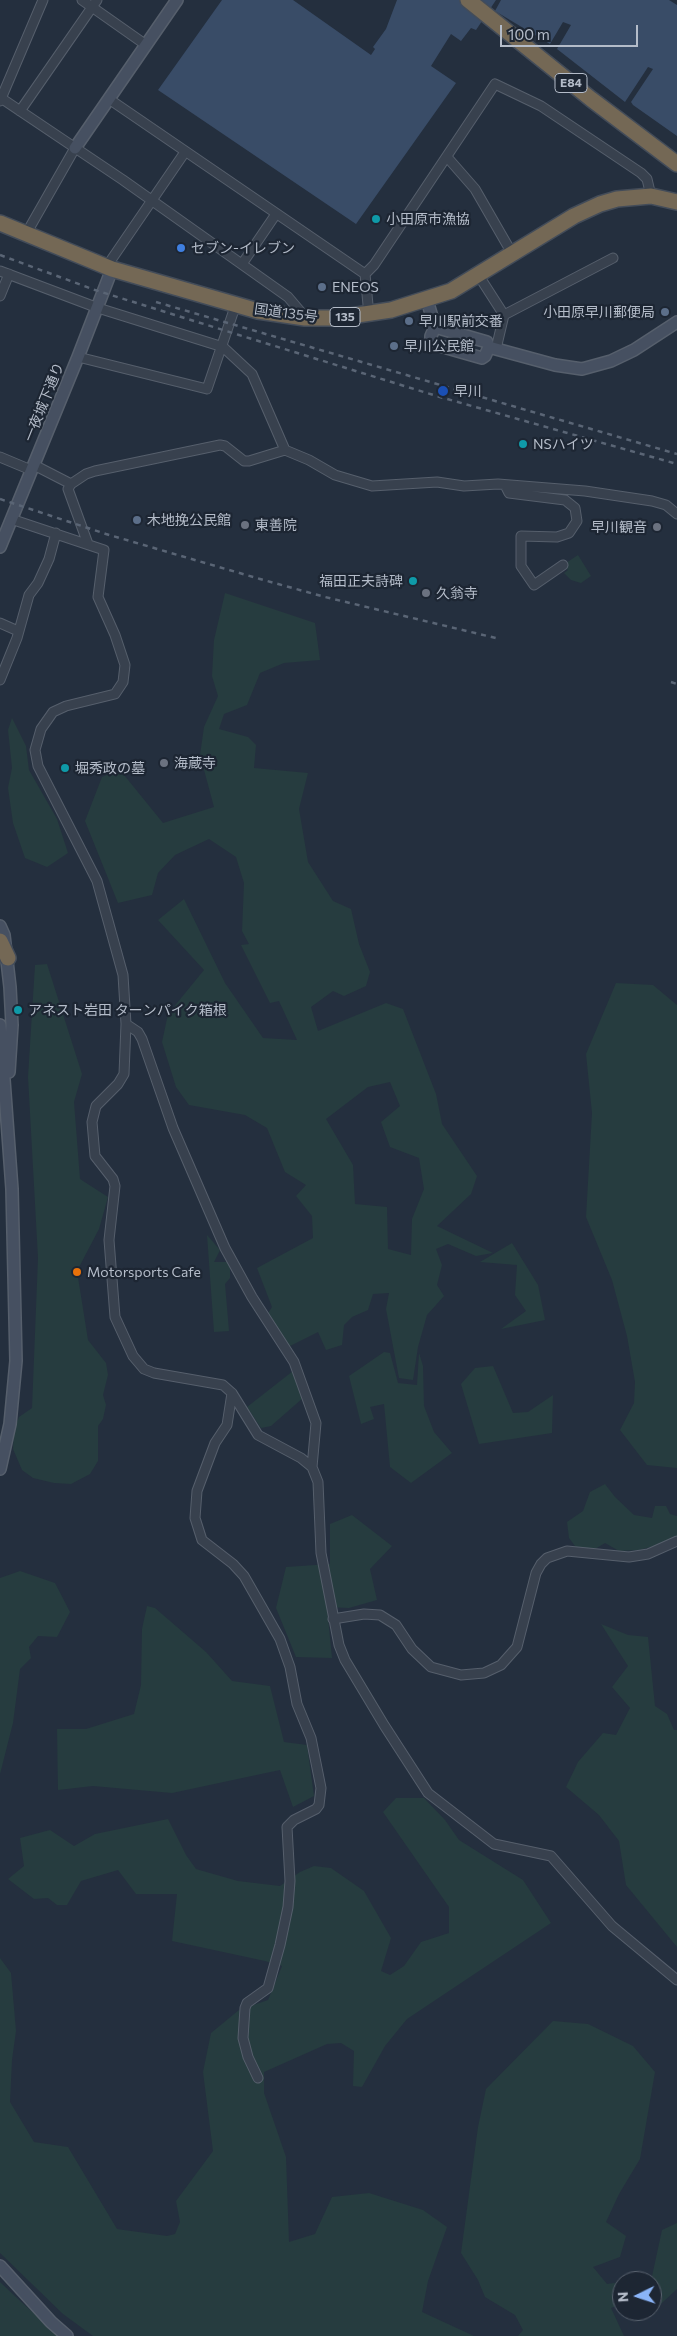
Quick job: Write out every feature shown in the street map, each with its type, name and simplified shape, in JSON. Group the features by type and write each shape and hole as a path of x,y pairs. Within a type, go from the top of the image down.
{"highway":[{"name":"E84","path":"468,0 591,99 677,164"},
{"name":"E84","path":"476,0 587,90 677,157"},
{"name":"国道135号","path":"0,223 109,267 258,311 305,318 337,318 369,315 427,300 451,291 479,276 574,216 600,204 617,199 651,196 677,202"},
{"path":"0,941 8,958"}],"street":[{"path":"43,0 1,99 76,148 288,297 305,318"},
{"path":"82,0 95,3 146,45"},
{"path":"26,234 76,148 177,0"},
{"path":"20,111 95,3"},
{"path":"365,274 374,265 448,157 495,84 541,106 640,173 647,179 651,196"},
{"path":"109,99 365,274"},
{"path":"109,267 185,152"},
{"path":"448,157 475,189 513,255"},
{"path":"242,264 276,214"},
{"path":"427,300 435,327 430,342 482,358 492,348 504,315 613,258"},
{"name":"一夜城下通り","path":"0,547 98,308 109,267"},
{"path":"0,296 4,273 98,308 223,347 252,374 286,450"},
{"path":"365,274 369,315"},
{"path":"479,276 504,315"},
{"path":"78,357 207,389 223,347 236,304"},
{"path":"435,327 487,342 492,348 555,365 582,369 611,361 634,350 677,322"},
{"path":"88,544 68,489 71,484 86,474 95,471 220,445 225,446 244,461 286,450 309,460 335,475 372,486 427,482 464,486 505,485 585,491 643,499 666,505 677,514"},
{"path":"0,457 71,484"},
{"path":"505,485 509,493 565,500 575,508 577,521 569,533 557,537 521,536 521,566 534,585 563,565"},
{"path":"12,519 104,550 98,597 122,655 124,666 123,682 116,694 71,704 54,712 38,735 36,758 93,869 101,891 123,975 126,1024 124,1074 118,1084 96,1106 92,1122 95,1156 115,1186 109,1240 115,1317 133,1356 144,1369 154,1373 217,1383 232,1393 258,1435 301,1458 312,1467 318,1482 320,1553 339,1645 345,1660 428,1793 494,1844 551,1856 612,1926 677,1980"},
{"path":"0,680 8,664 29,595 38,583 50,558 56,533"},
{"path":"0,623 18,631"},
{"path":"0,926 4,935 8,958 12,1025 6,1096"},
{"path":"126,1024 138,1032 142,1040 173,1128 225,1248 252,1297 294,1362 316,1422 312,1467"},
{"path":"0,1025 12,1198 16,1340 15,1389 10,1424 0,1469"},
{"path":"232,1393 228,1425 215,1443 197,1491 195,1518 202,1540 238,1568 280,1639 290,1667 297,1704 311,1738 321,1788 319,1805 316,1809 294,1820 288,1828 290,1882 288,1907 280,1945 268,1988 247,2002 245,2008 243,2038 248,2057 258,2078"},
{"path":"333,1619 364,1614 380,1615 396,1625 412,1649 431,1667 461,1675 484,1673 501,1665 517,1647 536,1573 547,1558 567,1551 585,1551 629,1557 648,1554 677,1541"},
{"path":"0,2266 51,2322 67,2336"}],"green space":[{"path":"578,555 591,576 581,583 571,580 564,573 568,570 563,565"},
{"path":"225,593 315,623 320,660 284,663 260,673 247,705 224,714 219,729 248,737 256,745 254,768 308,773 299,809 308,862 333,901 351,909 359,944 370,972 366,986 344,996 333,991 311,1007 318,1031 386,1003 403,1009 436,1094 442,1124 477,1176 471,1194 437,1226 493,1253 476,1256 448,1244 436,1249 442,1265 437,1285 444,1296 427,1315 418,1347 413,1380 399,1378 386,1309 389,1293 373,1294 368,1310 352,1317 344,1325 342,1345 326,1350 318,1332 284,1349 265,1318 272,1307 257,1268 313,1238 312,1216 296,1196 306,1185 285,1172 267,1128 245,1115 189,1105 176,1087 162,1042 168,1014 204,970 158,920 184,899 225,983 263,1038 297,1040 279,1001 270,1003 241,945 249,944 242,931 244,883 236,857 209,839 175,855 158,873 152,895 118,903 85,821 102,777 120,770 163,823 214,807 200,755 204,727 218,696 212,676 214,640","holes":["390,1082 400,1106 381,1122 390,1147 419,1158 424,1189 412,1219 411,1255 388,1249 387,1207 355,1204 353,1165 326,1119 368,1087"]},
{"path":"12,718 26,746 29,770 57,819 68,853 47,867 25,858 13,823 8,788 12,768 8,730"},
{"path":"47,964 82,1074 74,1102 80,1179 108,1197 99,1229 77,1271 88,1340 106,1363 108,1375 103,1395 106,1405 103,1419 98,1426 98,1461 90,1474 71,1484 54,1483 33,1478 22,1470 13,1449 14,1429 19,1417 32,1408 38,1258 28,1077 35,965"},
{"path":"616,983 653,985 677,1005 677,1468 647,1465 620,1430 634,1403 635,1382 627,1336 612,1280 586,1217 592,1113 586,1054"},
{"path":"207,1235 220,1250 214,1262 230,1262 230,1278 225,1284 229,1331 214,1332"},
{"path":"512,1243 538,1285 545,1320 501,1329 526,1311 515,1295 517,1265 480,1262"},
{"path":"384,1352 390,1353 398,1383 417,1385 419,1353 423,1366 424,1406 434,1432 452,1453 411,1483 390,1467 384,1404 370,1407 374,1419 361,1424 349,1376"},
{"path":"493,1366 513,1413 528,1412 553,1395 552,1433 479,1444 461,1384 475,1368"},
{"path":"293,1371 303,1398 271,1426 261,1428 247,1407"},
{"path":"605,1484 615,1497 634,1515 652,1518 655,1506 666,1506 670,1514 677,1516 677,1536 662,1544 639,1550 619,1551 605,1543 595,1549 578,1550 569,1538 567,1522 583,1511 590,1492"},
{"path":"352,1515 392,1546 370,1569 377,1600 349,1608 327,1607 332,1658 296,1657 276,1608 286,1567 330,1564 330,1524"},
{"path":"20,1571 55,1583 70,1612 57,1637 38,1636 29,1647 31,1658 20,1669 13,1723 0,1774 0,1578"},
{"path":"147,1606 155,1608 206,1652 232,1681 270,1686 284,1742 307,1745 314,1796 293,1807 280,1770 172,1793 93,1786 58,1790 57,1729 86,1729 134,1714 141,1685 142,1629"},
{"path":"601,1624 628,1635 648,1637 655,1706 667,1714 674,1730 677,1730 677,1947 626,1885 619,1841 599,1815 566,1787 578,1762 603,1733 616,1735 630,1708 612,1687 628,1666"},
{"path":"396,1798 424,1798 445,1820 459,1840 523,1880 551,1923 407,2019 385,2046 362,2087 353,2086 354,2051 341,2043 327,2044 264,2072 264,2093 286,2157 289,2242 315,2234 332,2197 369,2193 423,2210 447,2227 428,2281 422,2312 474,2336 93,2336 63,2314 0,2253 0,1958 11,1973 16,2031 12,2060 10,2102 34,2142 68,2147 117,2229 167,2236 175,2234 180,2222 176,2201 213,2151 203,2072 211,2033 239,2010 268,2000 282,1966 172,1941 177,1894 136,1894 118,1870 81,1881 67,1905 57,1905 48,1898 34,1899 8,1879 24,1866 20,1838 50,1830 74,1846 95,1834 168,1819 186,1855 196,1869 238,1881 280,1886 300,1872 314,1866 331,1868 364,1891 391,1938 381,1971 390,1975 404,1966 421,1942 449,1933 449,1907 383,1812"},
{"path":"553,2021 588,2024 633,2046 655,2072 640,2159 619,2194 606,2222 626,2236 620,2257 593,2267 607,2284 612,2283 612,2321 617,2321 624,2336 518,2336 523,2330 515,2315 485,2297 478,2280 461,2253 478,2127 486,2089"},
{"path":"677,2223 677,2289 662,2303 662,2271 653,2271 662,2230"},
{"path":"0,2282 17,2298 59,2336 0,2336"}],"water":[{"path":"222,0 293,0 371,55 375,49 373,47 386,29 397,0 496,0 476,30 471,28 461,41 451,34 431,66 456,83 356,224 158,90"},
{"path":"501,0 669,0 677,5 677,136 631,102 653,69 648,67 625,102 557,49 571,25 563,22 550,44 495,11"}],"railway":[{"path":"0,255 95,290 239,335 440,397 677,464"},
{"path":"156,302 677,454"},
{"path":"0,499 106,534 260,579 325,597 500,639"},
{"path":"671,682 677,684"}],"place":[{"name":"小田原市漁協","path":"376,219"},
{"name":"セブン-イレブン","path":"181,248"},
{"name":"ENEOS","path":"322,287"},
{"name":"小田原早川郵便局","path":"665,312"},
{"name":"早川駅前交番","path":"409,321"},
{"name":"早川公民館","path":"394,346"},
{"name":"早川","path":"443,391"},
{"name":"NSハイツ","path":"523,444"},
{"name":"木地挽公民館","path":"137,520"},
{"name":"東善院","path":"245,525"},
{"name":"早川観音","path":"657,527"},
{"name":"福田正夫詩碑","path":"413,581"},
{"name":"久翁寺","path":"426,593"},
{"name":"海蔵寺","path":"164,763"},
{"name":"堀秀政の墓","path":"65,768"},
{"name":"アネスト岩田 ターンパイク箱根","path":"18,1010"},
{"name":"Motorsports Cafe","path":"77,1272"}]}
